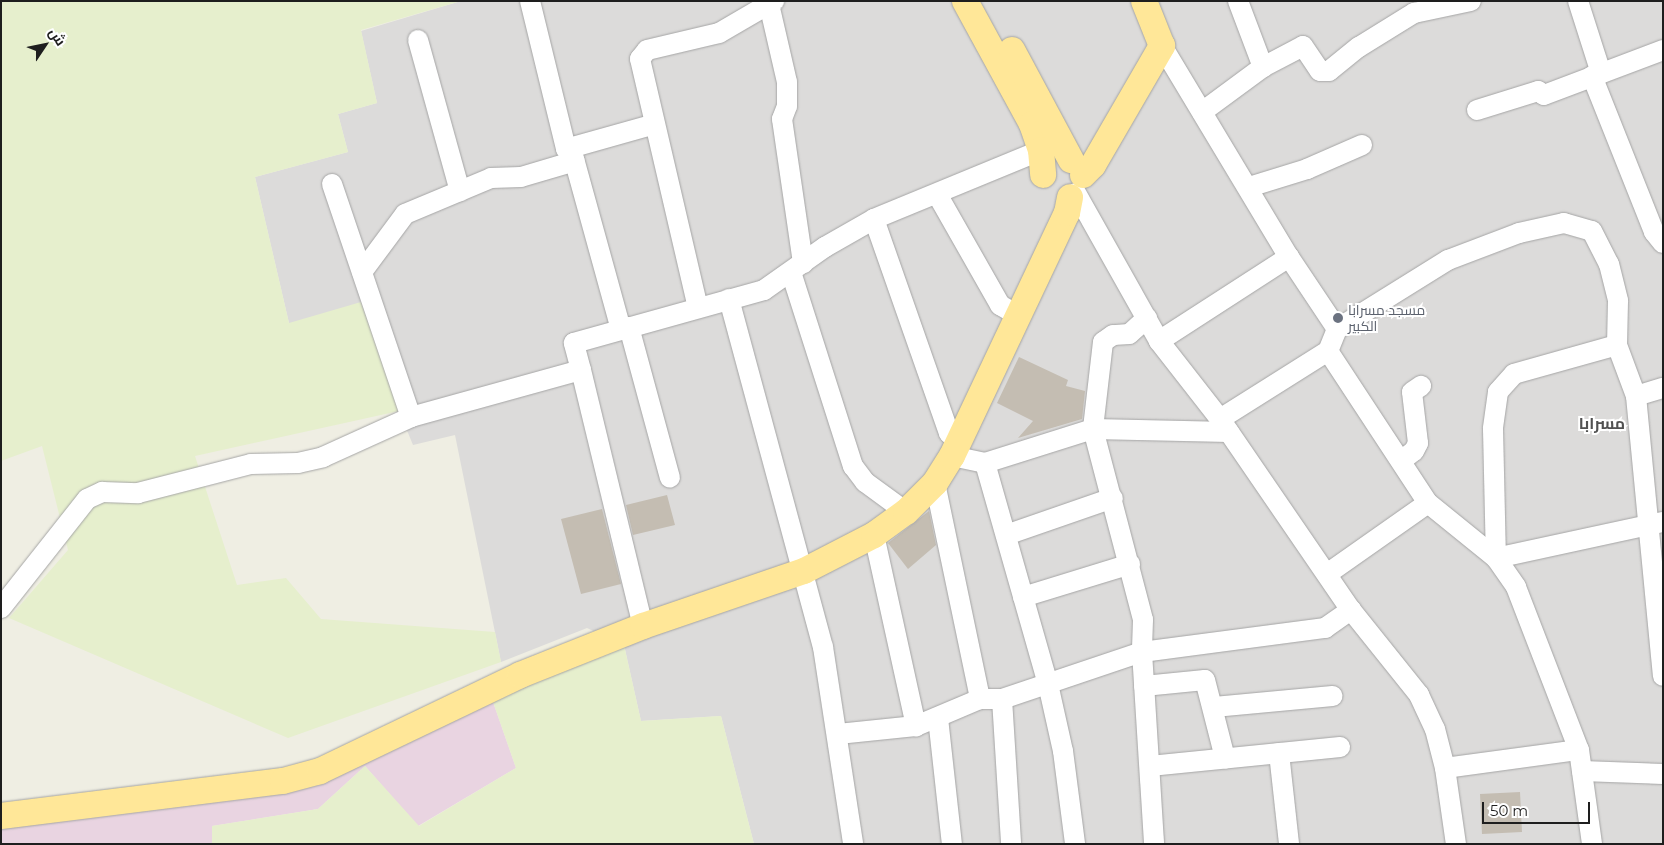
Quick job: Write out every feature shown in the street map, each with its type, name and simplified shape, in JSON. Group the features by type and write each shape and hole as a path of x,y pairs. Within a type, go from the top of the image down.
{"main road":[{"path":"972,2 1032,124 1050,193 1075,181 1092,165 1162,46 1144,1"},
{"path":"1,816 283,781 320,771 520,675 643,626 804,571 874,535 906,512 935,483 956,449 1067,213 1075,181 972,2"},
{"path":"1042,163 1053,160 1075,181"}],"street":[{"path":"530,1 566,149 573,154 670,478"},
{"path":"1238,1 1263,68"},
{"path":"1202,112 1263,68 1303,46 1320,71 1329,71 1359,47 1414,13 1471,1"},
{"path":"1578,1 1597,75 1654,232 1663,243"},
{"path":"698,308 640,59 647,50 718,33 771,3 787,82 787,106 782,119 797,267 853,466 865,482 906,512"},
{"path":"418,40 460,191"},
{"path":"1162,46 1249,187 1289,257 1337,329"},
{"path":"1476,110 1538,91 1544,95 1663,50"},
{"path":"362,272 405,214 491,178 521,177 573,154 655,124"},
{"path":"1249,187 1307,168 1362,145"},
{"path":"643,626 574,343 764,290 874,219 936,194 1042,163"},
{"path":"1075,181 1159,340 1224,426 1351,610 1419,695 1436,728 1445,768 1456,844"},
{"path":"332,184 411,417"},
{"path":"936,194 1000,305 1019,316"},
{"path":"874,219 956,449 986,462 1093,428 1224,426 1328,351 1337,329 1448,260 1518,233 1564,223 1592,231 1609,264 1618,301 1618,345 1636,396 1656,523 1663,676"},
{"path":"1159,340 1289,257"},
{"path":"729,299 823,647 838,734 853,844"},
{"path":"1147,318 1129,334 1113,335 1103,342 1093,428 1113,498 1143,620 1142,652 1154,844"},
{"path":"1496,558 1493,429 1498,392 1514,374 1618,345"},
{"path":"1328,351 1428,503 1496,558 1516,587 1579,750 1592,844"},
{"path":"1,608 87,499 102,492 138,493 251,464 298,463 323,458 411,417 581,370"},
{"path":"1401,461 1414,451 1418,442 1412,392 1421,386"},
{"path":"1636,396 1663,388"},
{"path":"986,462 1048,684 1063,752 1076,844"},
{"path":"935,483 951,550 980,699"},
{"path":"1006,535 1113,498"},
{"path":"1327,574 1428,503"},
{"path":"1496,558 1656,523"},
{"path":"874,535 916,726"},
{"path":"1023,598 1130,564"},
{"path":"838,734 916,726 980,699 1002,698 1142,652 1325,628 1351,610"},
{"path":"1144,686 1205,680 1214,706 1218,742 1225,758"},
{"path":"1214,706 1332,696"},
{"path":"1002,698 1011,844"},
{"path":"938,718 952,844"},
{"path":"1150,766 1340,748"},
{"path":"1445,768 1579,750"},
{"path":"1279,753 1289,844"},
{"path":"1582,771 1663,774"}],"shaded area":[{"path":"461,1 1663,1 1663,844 754,844 721,716 641,721 624,645 587,628 501,662 455,435 413,445 399,411 289,323 255,177 348,152 338,114 377,103 361,31"},
{"path":"492,699 516,768 418,826 365,766 318,809 212,826 212,844 1,844 1,822 302,786"}],"green space":[{"path":"1,1 461,1 361,30 377,103 338,114 348,152 255,177 289,323 361,302 399,411 195,456 237,585 286,578 321,619 495,632 501,662 288,738 9,618 68,550 42,446 1,461"},
{"path":"624,645 641,721 721,716 754,844 212,844 212,826 318,809 365,766 419,826 516,768 492,699"}],"building":[{"path":"1019,357 1068,380 1066,386 1085,391 1082,419 1018,438 1033,421 997,403"},
{"path":"667,495 675,525 633,535 626,505"},
{"path":"602,509 621,584 581,594 561,519"},
{"path":"929,511 936,545 908,569 888,543"},
{"path":"1520,792 1522,832 1482,834 1480,794"}],"place":[{"name":"مسجد مسرابا الكبير","path":"1338,318"}],"district":[{"name":"مسرابا","path":"1602,424"}]}
